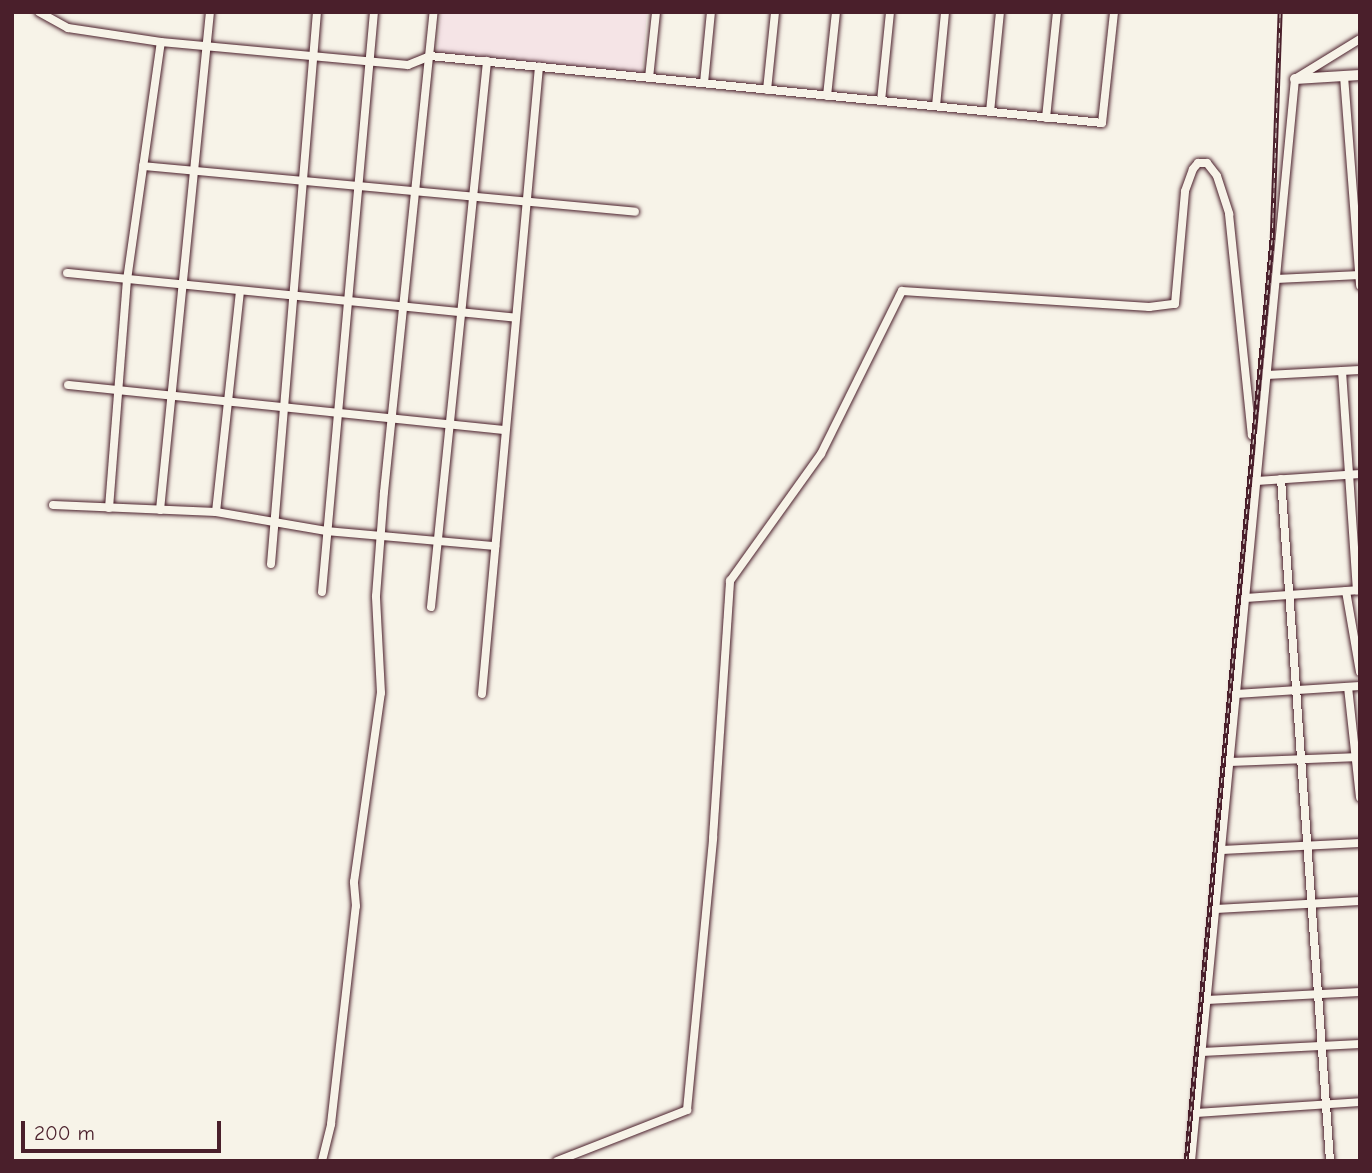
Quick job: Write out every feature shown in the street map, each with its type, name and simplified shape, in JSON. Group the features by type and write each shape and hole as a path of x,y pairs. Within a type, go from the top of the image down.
{"street":[{"path":"39,12 68,28 161,42 408,65 430,56 1102,123 1112,12"},
{"path":"160,510 185,286 210,12"},
{"path":"271,564 317,12"},
{"path":"321,592 373,12"},
{"path":"322,1161 331,1124 356,906 354,882 381,694 376,596 434,12"},
{"path":"649,78 656,12"},
{"path":"704,83 711,12"},
{"path":"767,90 775,12"},
{"path":"827,96 836,12"},
{"path":"881,101 890,12"},
{"path":"936,106 945,12"},
{"path":"990,112 1000,12"},
{"path":"1046,118 1057,12"},
{"path":"1295,79 1360,39"},
{"path":"109,508 127,280 161,42"},
{"path":"431,607 465,312 487,61"},
{"path":"482,694 538,67"},
{"path":"1295,79 1360,75"},
{"path":"1344,76 1360,285"},
{"path":"1191,1161 1295,79"},
{"path":"557,1161 687,1110 713,838 730,581 821,454 902,291 1149,307 1175,304 1185,191 1193,169 1198,163 1207,163 1230,214 1252,435 1260,441"},
{"path":"143,166 635,212"},
{"path":"67,273 348,299 515,318"},
{"path":"1276,279 1359,275"},
{"path":"216,512 240,291"},
{"path":"1267,375 1360,370"},
{"path":"1245,598 1359,590 1342,371"},
{"path":"68,385 285,410 505,430"},
{"path":"1257,481 1360,474"},
{"path":"1281,479 1324,1046 1330,1161"},
{"path":"53,505 216,512 326,531 495,546"},
{"path":"1346,591 1360,672"},
{"path":"1236,694 1360,686"},
{"path":"1348,687 1360,797"},
{"path":"1230,762 1302,762 1357,757"},
{"path":"1222,850 1360,843"},
{"path":"1216,909 1360,901"},
{"path":"1207,1000 1360,992"},
{"path":"1202,1052 1360,1044"},
{"path":"1196,1113 1360,1102"}],"shaded area":[{"path":"441,12 647,12 642,73 437,53"}],"railway":[{"path":"1186,1161 1272,238 1280,12"}]}
